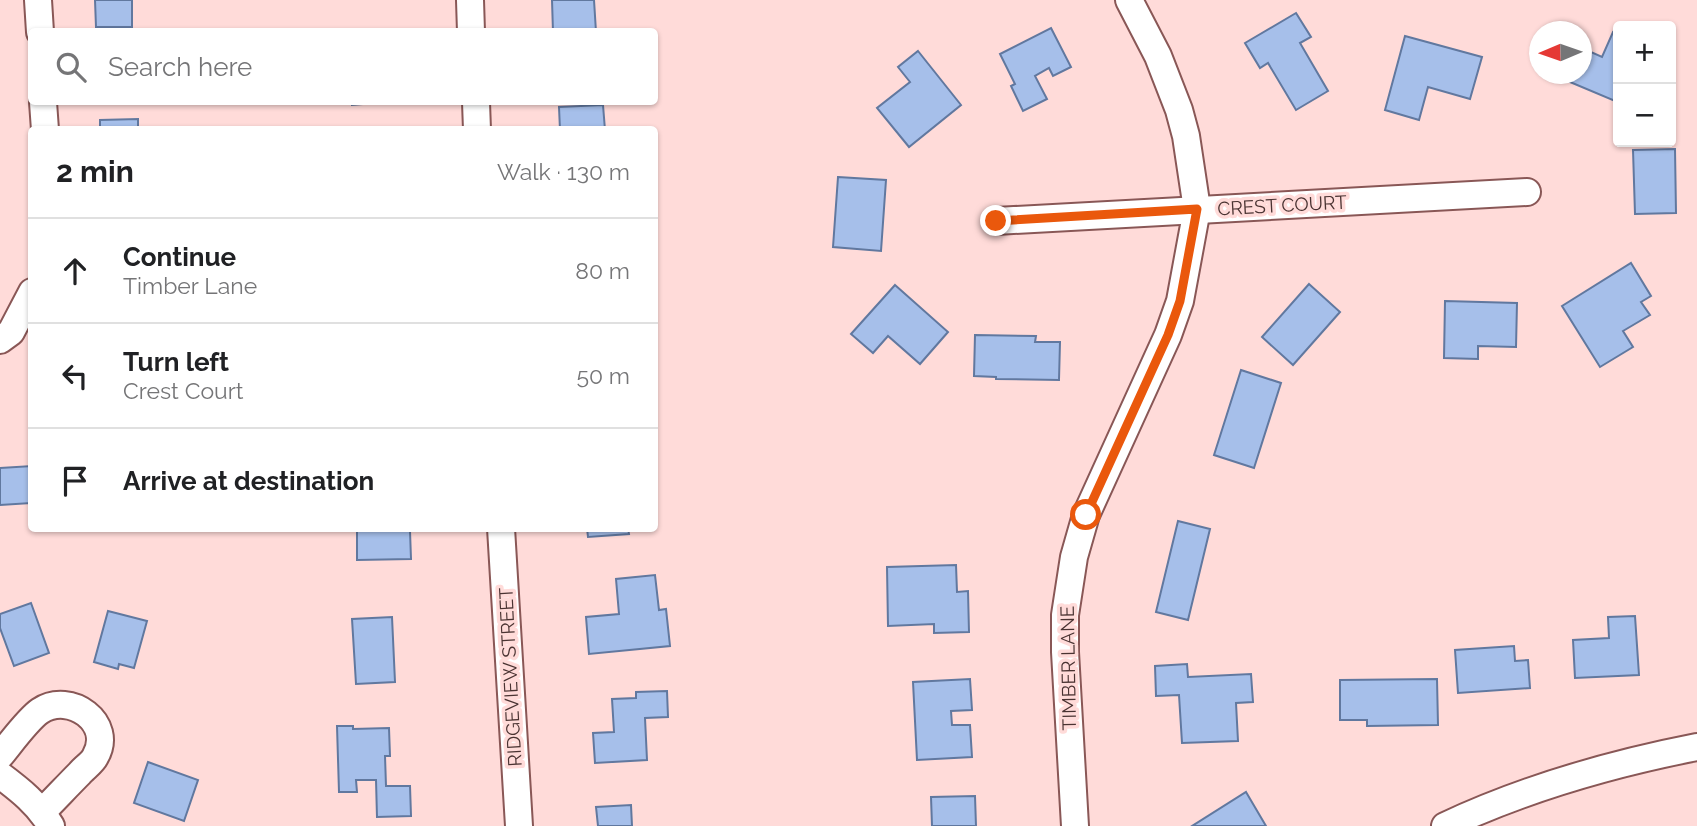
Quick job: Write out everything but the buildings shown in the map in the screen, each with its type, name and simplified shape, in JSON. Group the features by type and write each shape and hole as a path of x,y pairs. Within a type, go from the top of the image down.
{"street":[{"path":"38,0 40,28"},
{"path":"470,0 471,28"},
{"name":"TIMBER LANE","path":"1075,826 1065,652 1065,615 1074,557 1091,504 1174,319 1180,301 1197,209 1186,136 1179,110 1158,56 1129,0"},
{"path":"43,105 45,126"},
{"path":"476,105 477,126"},
{"name":"CREST COURT","path":"996,221 1527,192"},
{"path":"0,340 11,332 28,300"},
{"name":"RIDGEVIEW STREET","path":"501,532 519,826"},
{"path":"0,755 40,711 54,706 65,704 77,708 88,714 97,725 99,738 96,756 47,819 26,795 0,775"},
{"path":"1445,826 1567,778 1638,758 1697,747"}],"route":[{"path":"996,221 1197,209 1180,301 1168,335 1086,515"}]}
